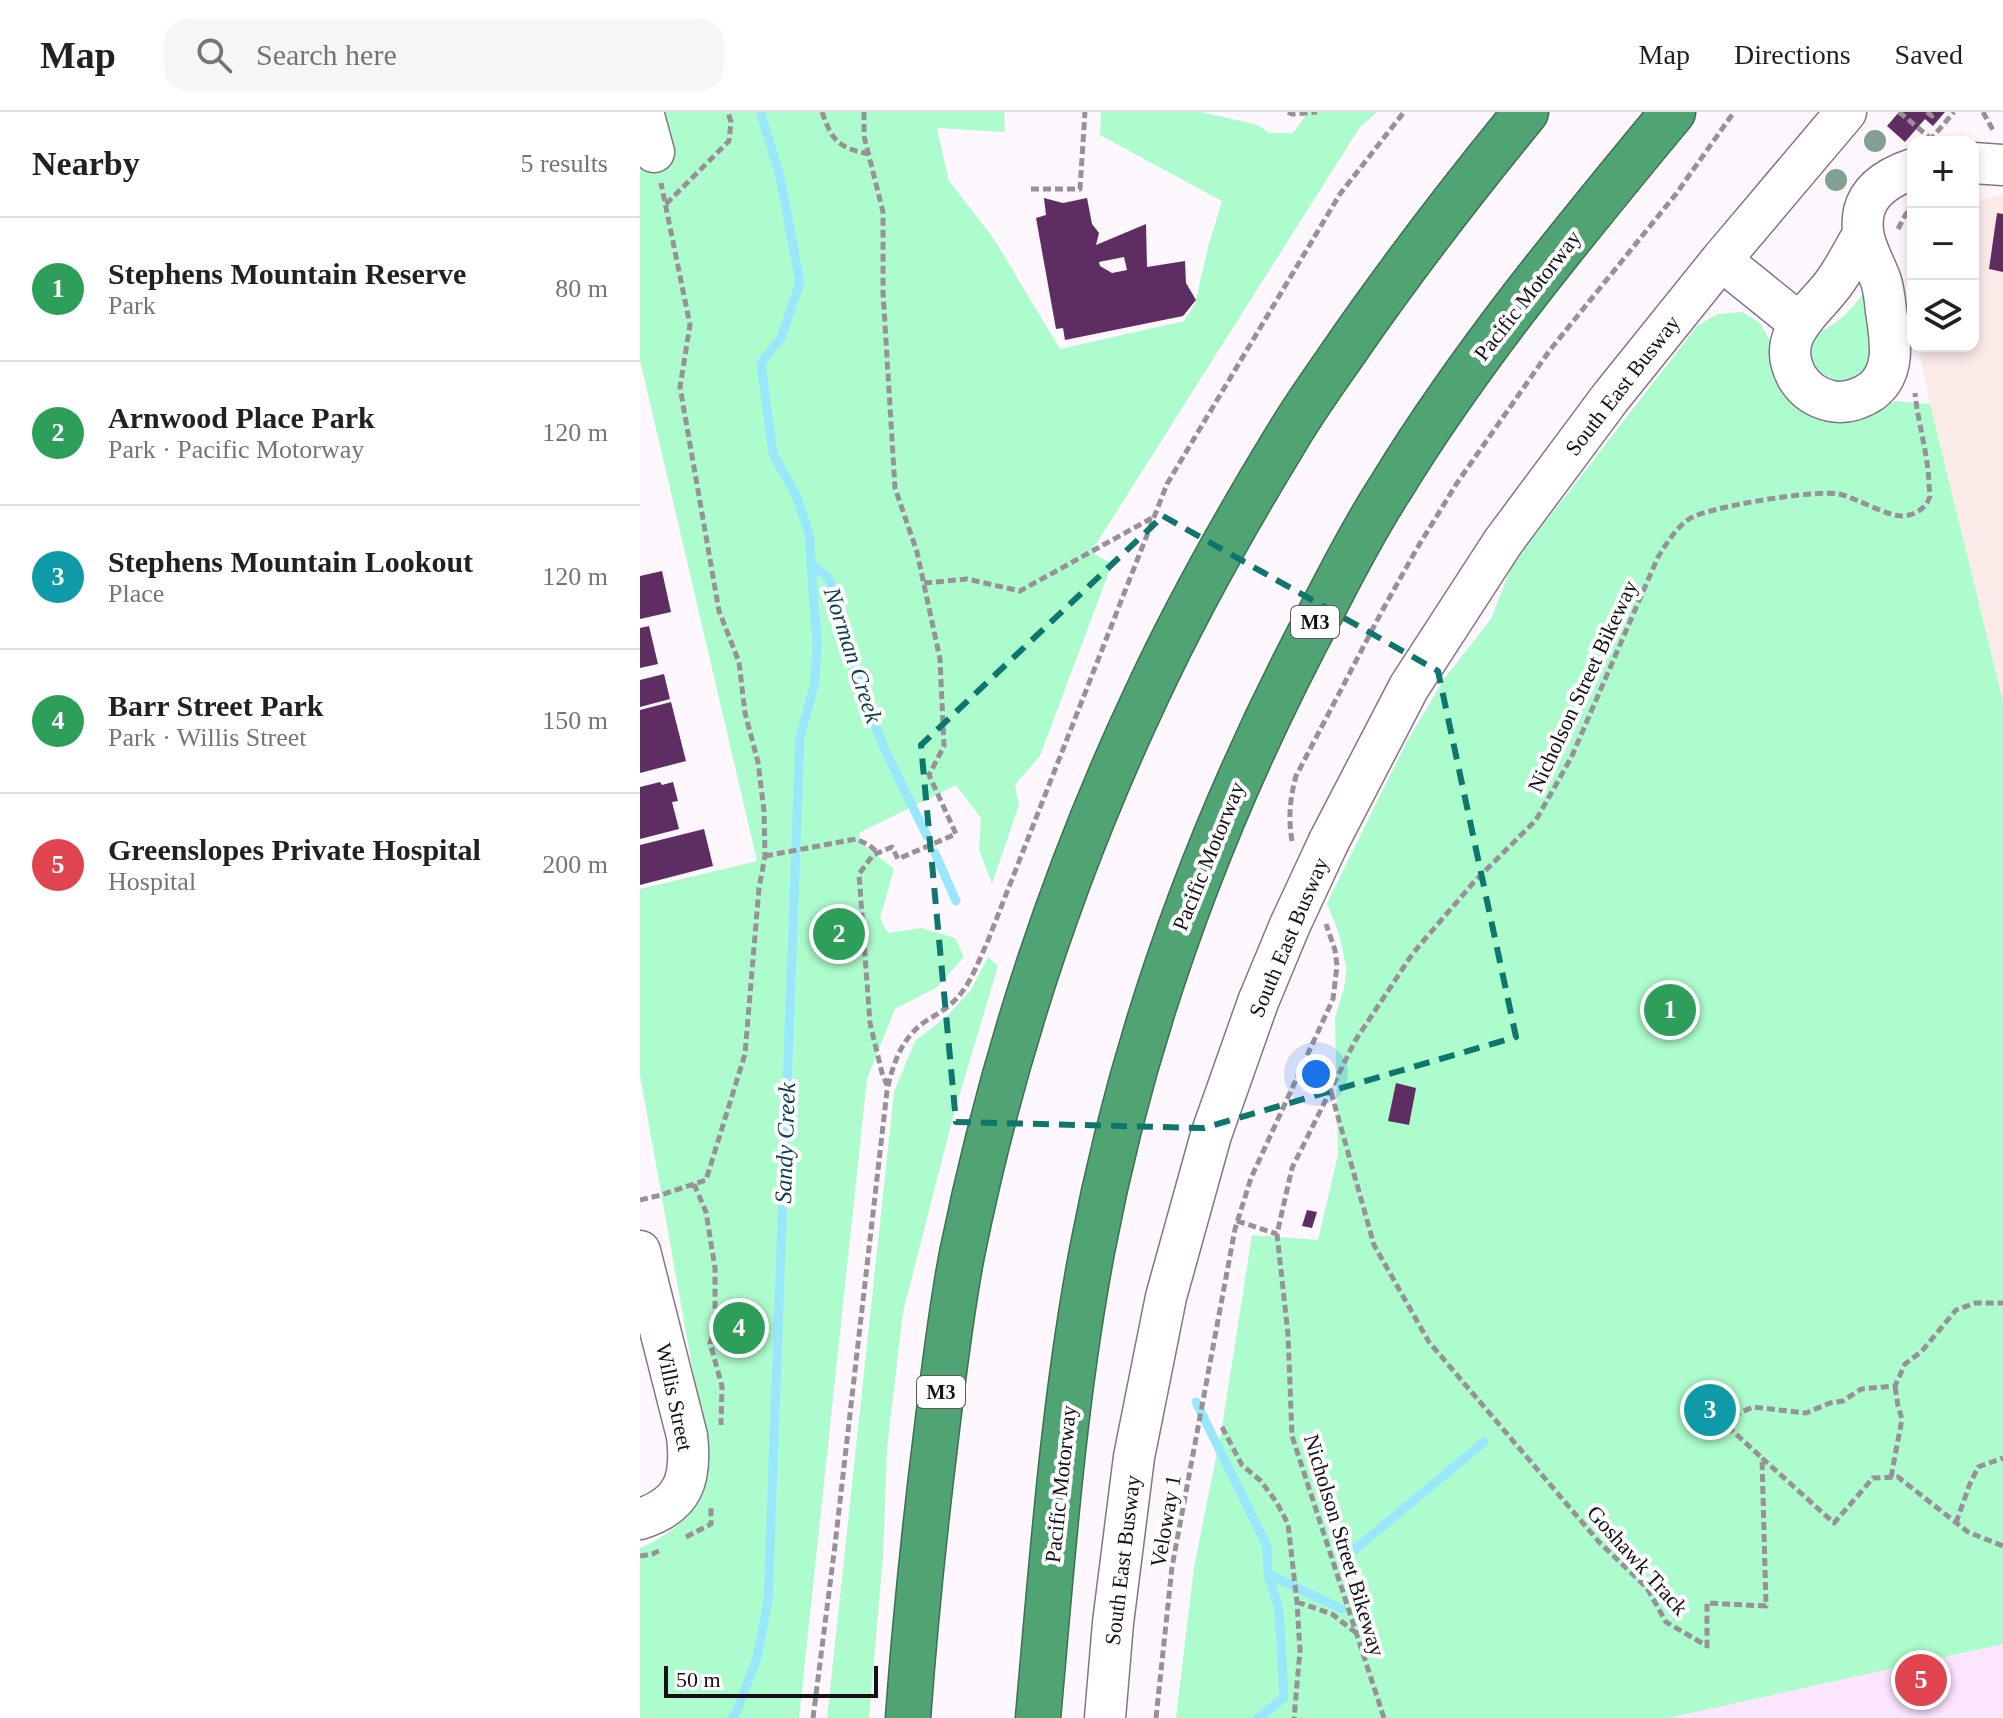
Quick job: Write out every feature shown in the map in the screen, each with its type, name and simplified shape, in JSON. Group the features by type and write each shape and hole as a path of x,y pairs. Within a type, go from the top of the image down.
{"highway":[{"name":"M3","path":"908,1718 932,1464 961,1258 1006,1071 1060,904 1104,792 1187,612 1288,435 1407,263 1526,112"},
{"name":"Pacific Motorway","path":"1038,1718 1061,1460 1092,1250 1125,1103 1153,1006 1211,845 1289,671 1389,489 1510,312 1673,112"}],"street":[{"path":"643,112 654,152"},
{"name":"South East Busway","path":"1105,1718 1113,1623 1134,1457 1166,1297 1211,1135 1258,1002 1290,925 1329,841 1409,687 1503,542 1610,398 1846,112"},
{"path":"1879,235 1799,323 1792,337 1790,356 1801,384 1810,392 1831,401 1854,400 1875,389 1888,367 1889,333 1879,235 1865,208 1878,187 1907,165"},
{"path":"1721,260 1799,323"},
{"name":"Willis Street","path":"640,1251 687,1436 694,1496"},
{"path":"640,1519 694,1496"}],"path":[{"path":"665,204 729,141 731,122 728,112"},
{"path":"822,112 835,138 846,149 869,154"},
{"path":"864,112 864,136 883,212 883,292 895,488 917,552 940,659 944,746 929,775 956,834 898,859 892,847 873,855 859,874 870,1023 888,1086"},
{"path":"1031,189 1080,189 1085,112"},
{"path":"1288,112 1317,112"},
{"path":"1899,112 1915,136"},
{"path":"1927,112 1932,116 1936,112"},
{"path":"1936,136 1954,112"},
{"path":"1983,112 1990,154"},
{"path":"640,1200 706,1180 745,1054 759,888 765,856 758,762 745,713 739,662 719,611 680,387 690,325 654,152"},
{"path":"1879,235 1912,208"},
{"name":"Nicholson Street Bikeway","path":"1384,1718 1292,1436 1288,1334 1277,1234 1292,1168 1355,1041 1413,953 1474,882 1536,820 1571,758 1658,557 1676,530 1692,517 1712,510 1810,492 1837,493 1902,516 1919,512 1930,498 1928,464 1913,379"},
{"path":"924,583 967,579 1020,591 1153,517"},
{"path":"765,856 856,839 878,853"},
{"name":"Goshawk Track","path":"1331,1091 1374,1245 1429,1342 1599,1542 1647,1588 1666,1622 1707,1646 1707,1603 1766,1606 1762,1458"},
{"path":"694,1184 706,1212 715,1268 715,1331 710,1343 722,1386 721,1428"},
{"path":"1237,1221 1277,1234"},
{"path":"1891,1477 1902,1419 1895,1386 1905,1364 1922,1351 1956,1310 1975,1303 2003,1303"},
{"name":"Veloway 1","path":"1156,1718 1172,1567 1215,1332"},
{"path":"1722,1421 1753,1407 1806,1413 1843,1401 1861,1389 1895,1386"},
{"path":"1710,1410 1834,1523 1873,1478 1898,1477 1968,1532 2003,1546"},
{"path":"1222,1427 1242,1465 1261,1481 1288,1524 1300,1651 1294,1718"},
{"path":"1956,1523 1978,1467 2003,1458"},
{"path":"694,1496 711,1524"},
{"path":"1297,1602 1332,1614 1356,1632"}],"highlighted area":[{"path":"1163,516 1438,671 1516,1037 1204,1128 956,1122 921,745"}],"shaded area":[{"path":"2003,195 2003,701 1919,352 1979,352 1979,201"},
{"path":"2003,1644 2003,1718 1669,1718"}],"green space":[{"path":"640,112 1004,112 1005,132 937,128 949,181 994,239 1060,349 1184,321 1195,304 1222,201 1100,135 1101,112 1201,112 1258,125 1269,133 1293,133 1308,112 1377,112 1360,127 1091,552 1112,564 1040,756 1015,785 1019,805 992,884 979,850 981,818 956,785 859,833 860,842 894,869 880,918 888,933 921,928 955,938 964,957 936,988 895,1009 867,1079 799,1718 640,1718 640,1548 667,1533 691,1511 701,1493 709,1461 640,1075 640,889 757,861 640,360"},
{"path":"1862,295 1876,311 1874,363 1850,387 1812,369 1809,341 1840,319"},
{"path":"1742,312 1760,323 1795,399 1817,418 1854,418 1896,401 1930,404 2003,701 2003,1644 1669,1718 1176,1718 1194,1567 1222,1427 1252,1235 1318,1240 1338,1155 1335,1018 1345,984 1346,966 1339,934 1327,903 1406,743 1444,679 1491,619 1512,565 1698,325 1718,314"},
{"path":"988,957 998,966 953,1117 903,1312 887,1449 883,1556 869,1718 827,1718 894,1092 915,1041 948,1015 971,990"}],"building":[{"path":"1899,112 1945,112 1933,126 1925,119 1907,136 1905,142 1887,126"},
{"path":"1044,198 1063,203 1087,198 1092,224 1099,233 1096,245 1146,224 1147,267 1185,261 1186,283 1196,300 1183,316 1065,340 1063,328 1056,329 1036,218 1046,215","holes":["1124,257 1127,270 1112,273 1100,266 1099,262"]},
{"path":"1997,213 2003,214 2003,272 1989,269"},
{"path":"662,571 671,612 640,619 640,576"},
{"path":"649,626 658,664 640,668 640,628"},
{"path":"664,674 670,699 640,707 640,680"},
{"path":"671,702 686,761 640,773 640,710"},
{"path":"660,782 662,785 673,782 678,801 672,802 679,829 640,839 640,787"},
{"path":"704,829 713,866 640,885 640,845"},
{"path":"1396,1083 1416,1088 1409,1125 1388,1121"},
{"path":"1307,1210 1317,1212 1312,1228 1302,1226"}],"waterway":[{"name":"Norman Creek","path":"760,112 779,172 800,282 781,338 761,363 773,454 796,495 810,537 811,564 828,577 840,604 839,628 884,748 927,836"},
{"name":"Sandy Creek","path":"732,1718 757,1658 768,1601 800,737 815,682 817,642 811,564"},
{"name":"Norman Creek","path":"935,853 956,901"},
{"name":"Norman Creek","path":"1196,1402 1267,1546 1268,1574 1279,1609 1284,1698 1258,1718"},
{"path":"1347,1556 1484,1442"},
{"path":"1268,1574 1342,1609"}],"place":[{"name":"Arnwood Place Park","path":"839,934"},
{"name":"Stephens Mountain Reserve","path":"1670,1010"},
{"name":"Barr Street Park","path":"739,1328"},
{"name":"Stephens Mountain Lookout","path":"1710,1410"},
{"name":"Greenslopes Private Hospital","path":"1921,1680"}]}
